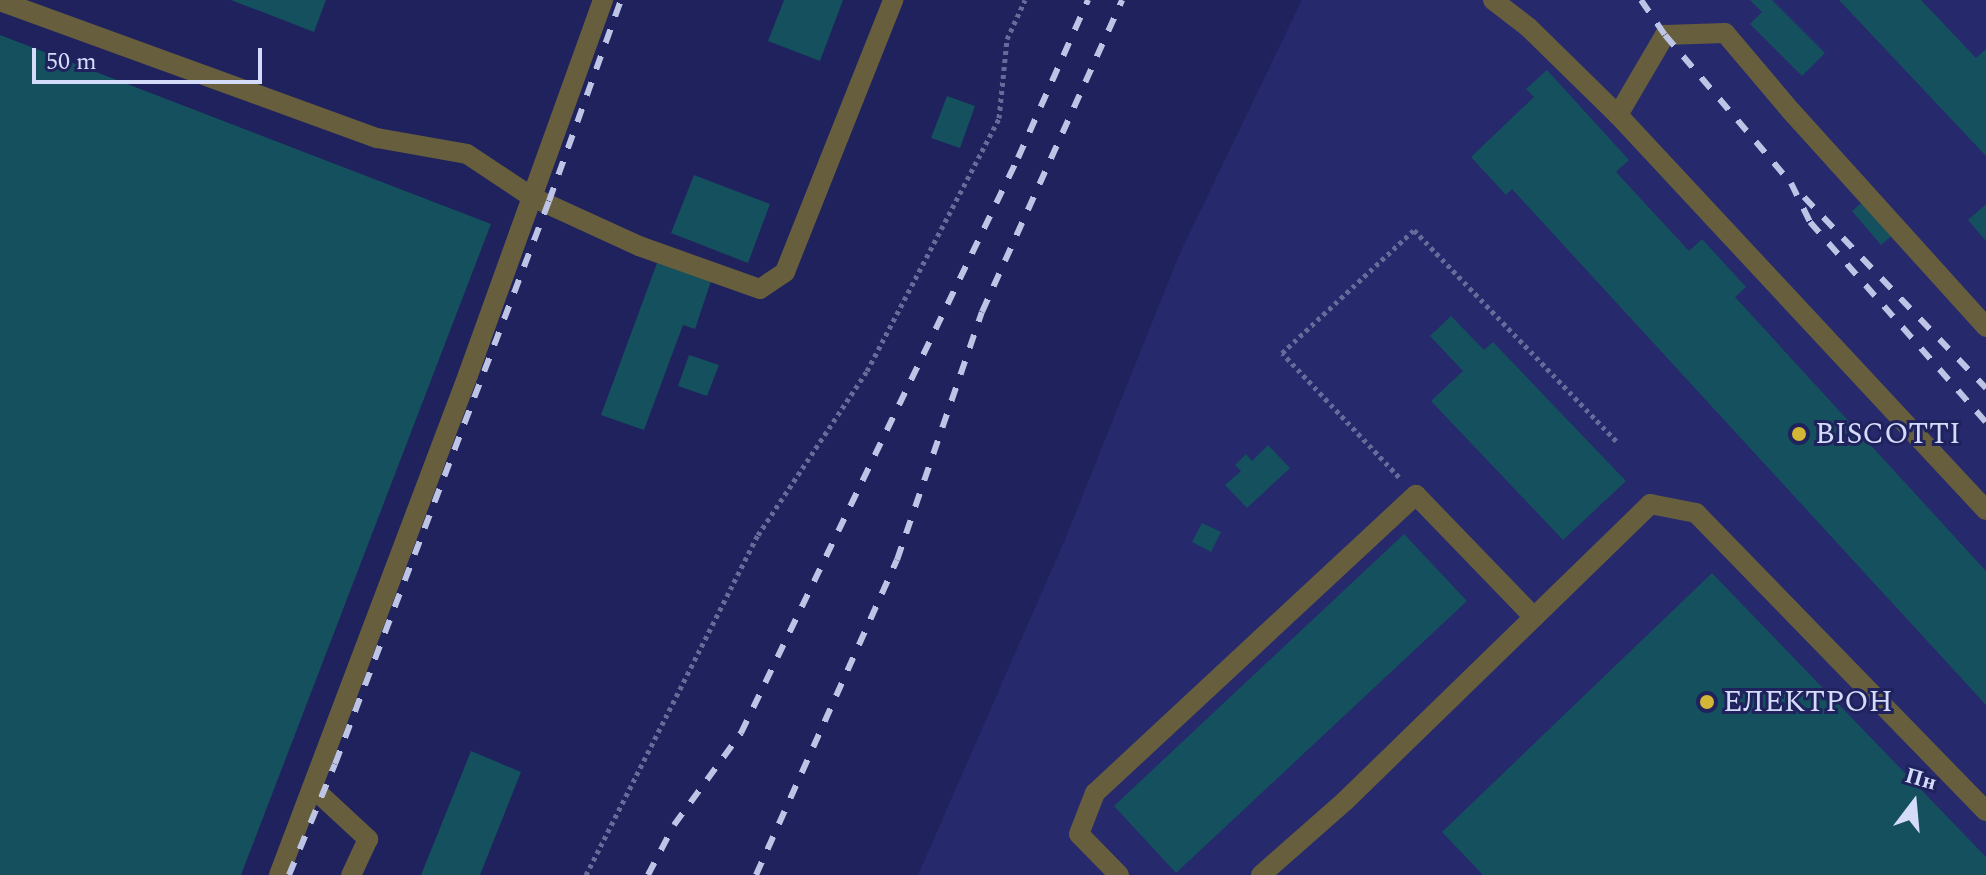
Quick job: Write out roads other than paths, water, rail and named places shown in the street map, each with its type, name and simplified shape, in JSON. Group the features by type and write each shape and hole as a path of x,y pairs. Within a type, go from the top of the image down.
{"lane":[{"path":"279,875 314,789 603,0"},
{"path":"0,1 377,138 467,154 532,197 639,246 760,289 785,272 893,0"},
{"path":"1493,0 1528,27 1618,115 1986,510"},
{"path":"1618,115 1665,35 1725,33 1791,111 1986,327"},
{"path":"1119,875 1079,834 1095,793 1416,495 1534,617"},
{"path":"1261,875 1345,801 1650,504 1696,513 1986,811"},
{"path":"314,789 368,839 351,875"}],"railway":[{"path":"289,875 335,764 549,201 621,0"},
{"path":"648,875 674,825 741,733 1018,158 1088,0"},
{"path":"756,875 897,560 982,312 1122,0"},
{"path":"1641,0 1665,35 1791,183 1810,222 1986,422"},
{"path":"1804,197 1986,388"}],"place":[{"name":"BISCOTTI","path":"1799,434"},
{"name":"ЕЛЕКТРОН","path":"1707,702"}]}
